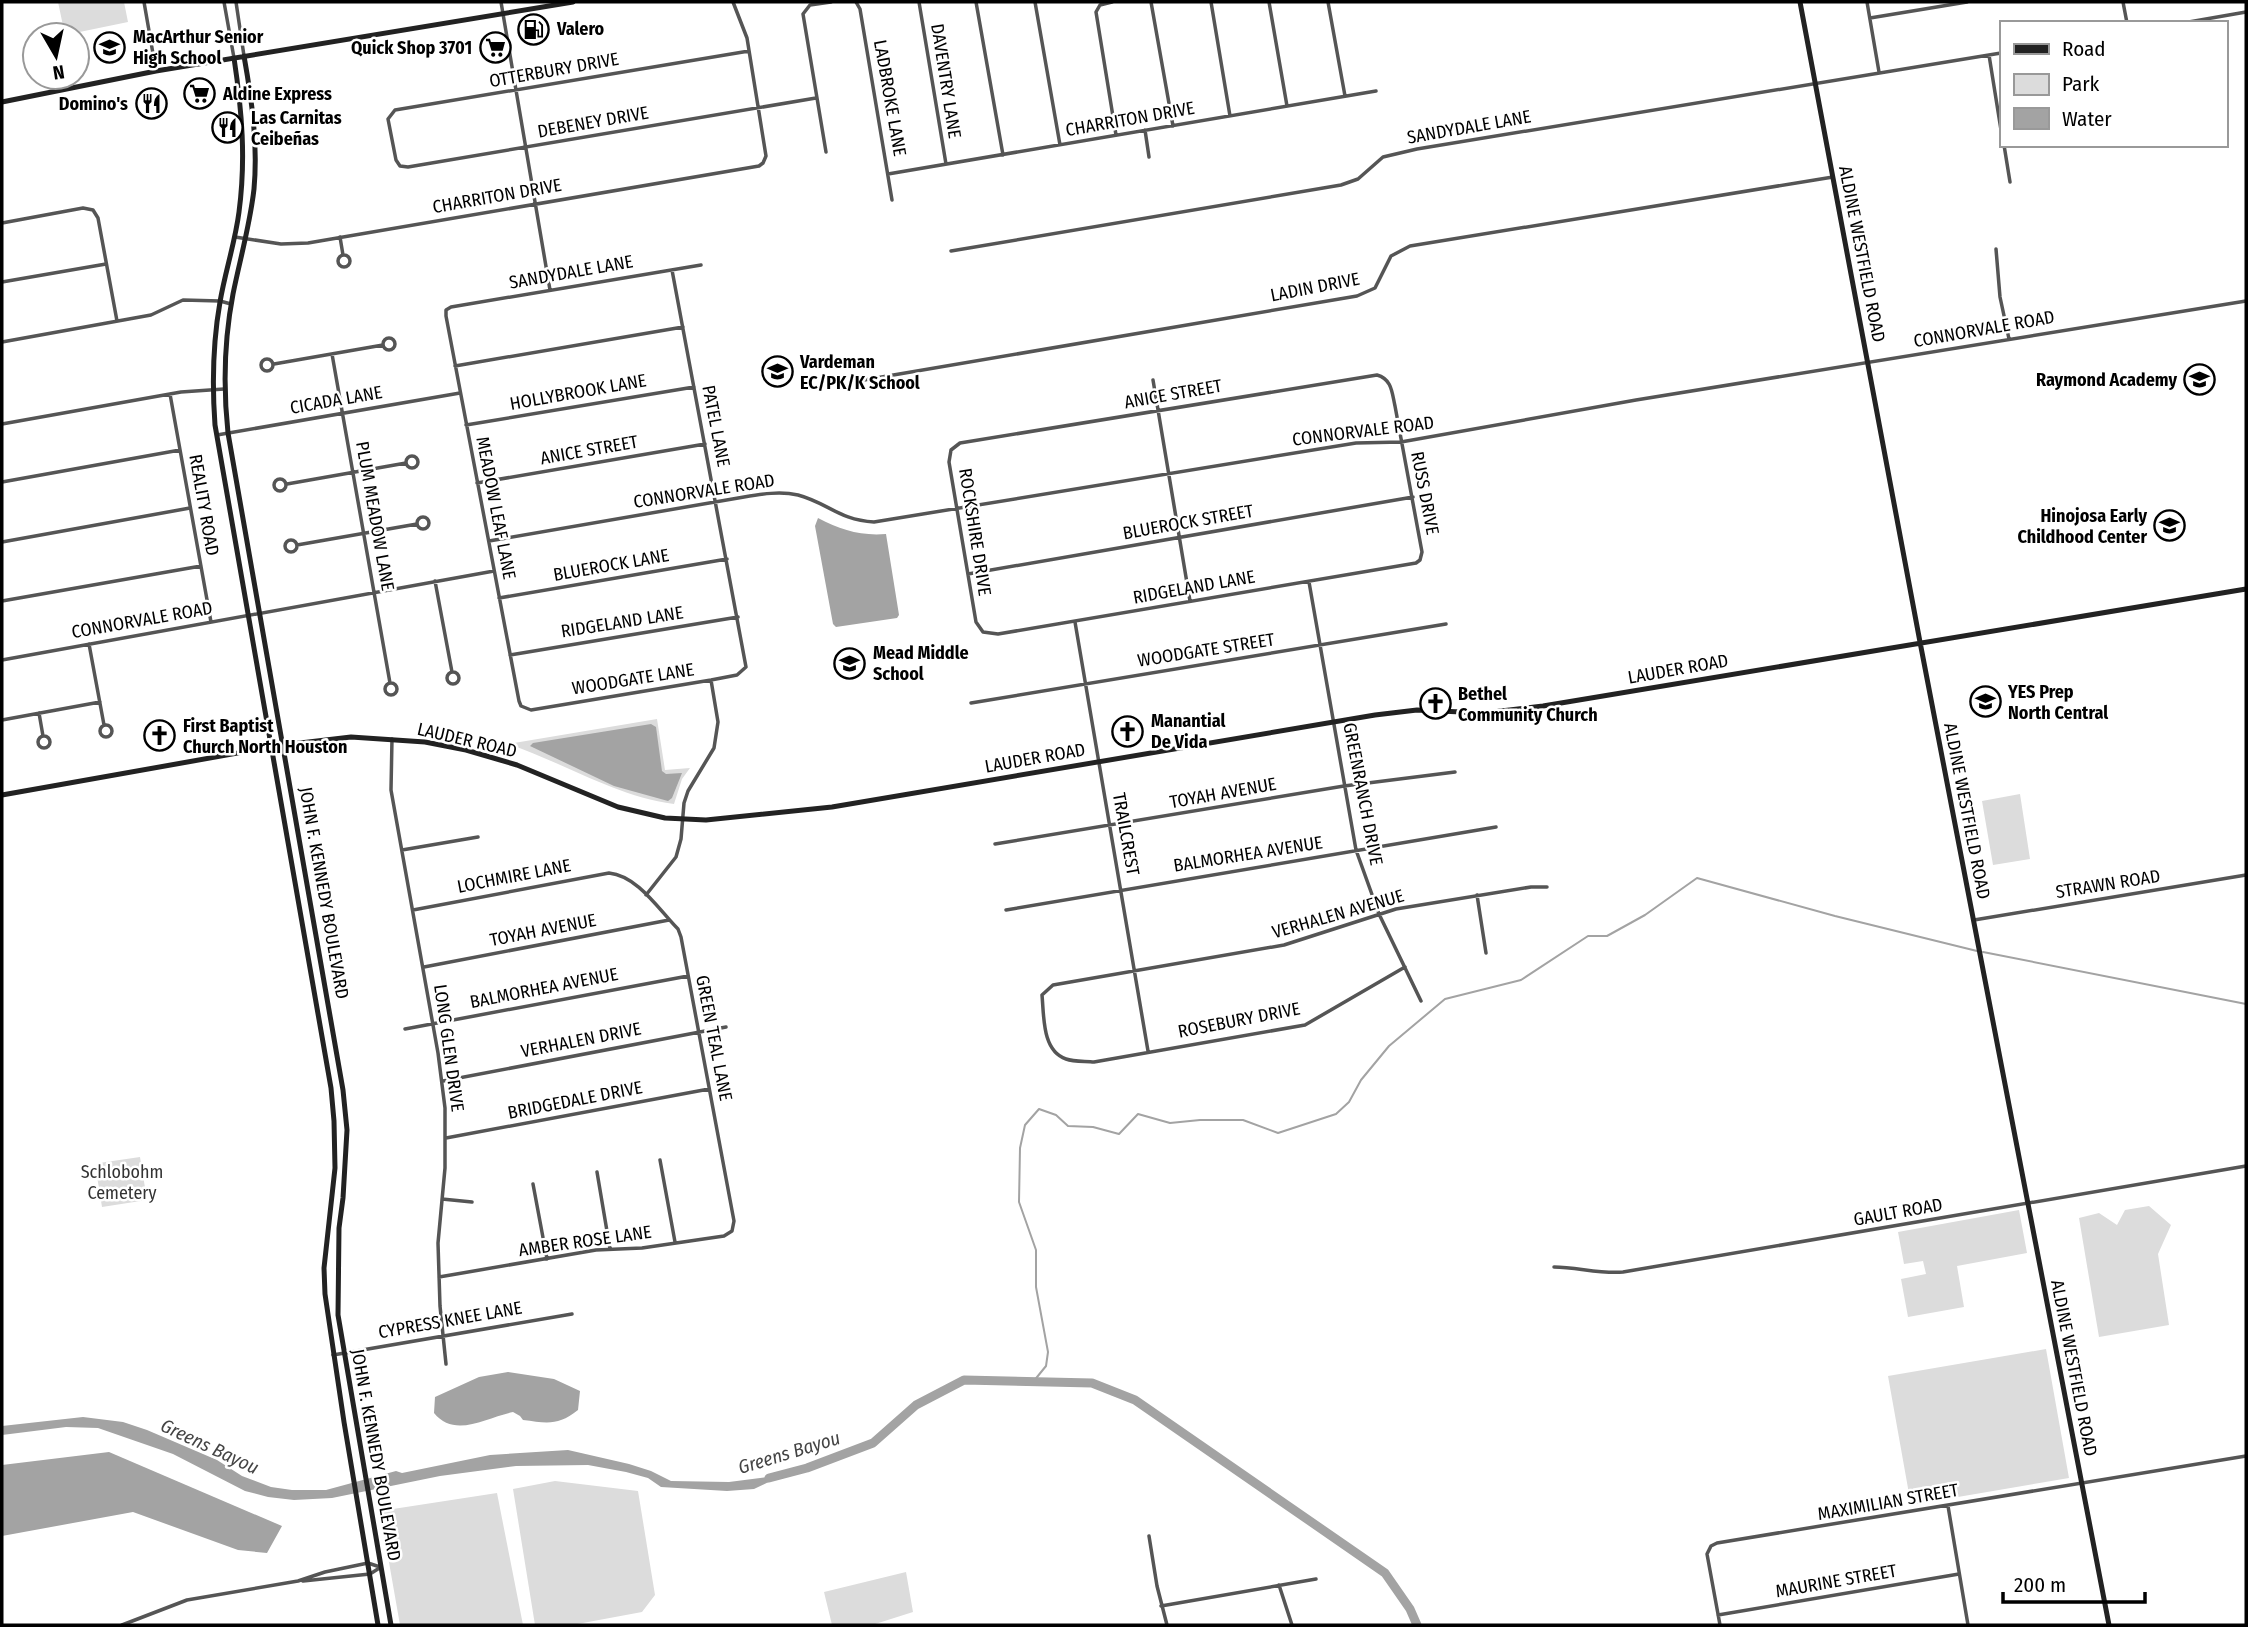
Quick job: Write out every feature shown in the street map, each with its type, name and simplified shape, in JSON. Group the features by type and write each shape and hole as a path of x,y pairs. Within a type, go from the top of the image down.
{"main road":[{"path":"2,102 156,71 573,2"},
{"name":"ALDINE WESTFIELD ROAD","path":"1800,2 2109,1625"},
{"name":"JOHN F. KENNEDY BOULEVARD","path":"244,56 253,103 254,186 246,239 231,304 223,389 228,433 347,1119 346,1163 339,1228 338,1315 391,1625"},
{"name":"JOHN F. KENNEDY BOULEVARD","path":"234,58 244,145 239,212 220,301 213,389 216,435 324,1042 334,1121 335,1167 325,1275 333,1354 378,1625"},
{"path":"244,145 255,146"},
{"name":"LAUDER ROAD","path":"2,795 336,737 425,742 490,757 530,770 618,807 641,813 682,819 727,819 832,807 1334,721 1417,710 1503,712 2246,589"},
{"path":"299,906 311,904"},
{"path":"325,1275 337,1275"},
{"path":"344,1422 356,1420"}],"street":[{"path":"144,2 156,71"},
{"name":"JOHN F. KENNEDY BOULEVARD","path":"224,2 234,58"},
{"name":"JOHN F. KENNEDY BOULEVARD","path":"236,2 244,56"},
{"path":"501,2 550,290"},
{"path":"733,2 750,51 758,108"},
{"path":"826,152 803,14 810,5 830,2"},
{"name":"LADBROKE LANE","path":"856,2 860,9 892,200"},
{"name":"DAVENTRY LANE","path":"919,2 946,164"},
{"path":"976,2 1003,155"},
{"path":"1035,2 1060,145"},
{"path":"1112,2 1100,5 1096,12 1116,135"},
{"path":"1151,2 1173,126"},
{"path":"1211,2 1230,116"},
{"path":"1269,2 1287,106"},
{"path":"1328,2 1345,97"},
{"path":"1867,2 1879,73"},
{"path":"1870,18 1967,2"},
{"path":"2123,2 2127,21"},
{"path":"2194,21 2246,12"},
{"name":"OTTERBURY DRIVE","path":"392,141 388,119 396,110 750,51"},
{"name":"SANDYDALE LANE","path":"951,251 1341,185 1358,179 1383,157 1417,149 2000,53"},
{"path":"1989,55 2000,124"},
{"name":"CHARRITON DRIVE","path":"888,174 1376,91"},
{"name":"DEBENEY DRIVE","path":"392,141 396,160 404,167 816,98"},
{"name":"CHARRITON DRIVE","path":"235,237 294,244 753,167 763,163 766,156 758,108"},
{"path":"1145,130 1149,157"},
{"path":"2004,147 2010,182"},
{"name":"LADIN DRIVE","path":"864,380 1357,296 1375,288 1391,256 1409,246 1833,177"},
{"path":"2,223 83,208 93,209 98,218 117,321"},
{"path":"340,237 343,255"},
{"path":"1996,248 2000,297 2009,339"},
{"path":"2,282 106,264"},
{"name":"SANDYDALE LANE","path":"446,310 701,265"},
{"name":"PATEL LANE","path":"672,270 747,663 744,670"},
{"path":"2,342 151,315 183,300 231,304"},
{"name":"CONNORVALE ROAD","path":"489,541 782,493 813,501 844,517 874,522 1356,443 1401,442 1636,400 2246,301"},
{"name":"MEADOW LEAF LANE","path":"446,310 519,701 525,709"},
{"path":"455,366 683,327"},
{"path":"274,364 383,345"},
{"name":"PLUM MEADOW LANE","path":"332,354 390,683"},
{"name":"ANICE STREET","path":"952,448 960,443 1377,374 1386,379 1391,390"},
{"path":"1153,380 1190,601"},
{"name":"HOLLYBROOK LANE","path":"466,425 694,387"},
{"path":"2,424 170,394 223,389"},
{"name":"RUSS DRIVE","path":"1391,390 1413,498 1422,552 1420,560"},
{"name":"CICADA LANE","path":"216,435 460,393"},
{"name":"REALITY ROAD","path":"170,394 211,622"},
{"name":"ANICE STREET","path":"477,483 705,444"},
{"name":"ROCKSHIRE DRIVE","path":"952,448 949,462 976,622"},
{"path":"2,482 180,450"},
{"path":"286,484 406,463"},
{"name":"BLUEROCK STREET","path":"968,574 1413,498"},
{"path":"2,542 190,508"},
{"path":"297,545 416,524"},
{"name":"BLUEROCK LANE","path":"499,598 727,559"},
{"name":"RIDGELAND LANE","path":"976,622 983,632 998,634 1412,564 1420,560"},
{"path":"2,601 201,566"},
{"name":"CONNORVALE ROAD","path":"2,660 494,571"},
{"path":"435,581 452,672"},
{"name":"GREENRANCH DRIVE","path":"1309,582 1356,850 1378,914 1421,1001"},
{"name":"RIDGELAND LANE","path":"510,655 738,617"},
{"name":"TRAILCREST","path":"1075,621 1148,1051"},
{"name":"WOODGATE STREET","path":"971,703 1446,624"},
{"path":"89,644 104,725"},
{"name":"WOODGATE LANE","path":"525,709 711,680 737,675 744,670"},
{"path":"646,895 676,857 688,791 708,762 717,740 718,722 711,680"},
{"path":"2,720 100,702"},
{"path":"39,713 43,736"},
{"name":"LONG GLEN DRIVE","path":"391,739 391,790 442,1081 446,1138 438,1243 442,1336 446,1364"},
{"name":"TOYAH AVENUE","path":"995,844 1345,786 1455,772"},
{"name":"BALMORHEA AVENUE","path":"1006,910 1496,827"},
{"path":"402,850 478,837"},
{"name":"LOCHMIRE LANE","path":"413,910 609,873 620,875"},
{"name":"GREEN TEAL LANE","path":"620,875 646,895 681,937 734,1221 733,1231"},
{"name":"STRAWN ROAD","path":"1974,920 2246,875"},
{"name":"VERHALEN AVENUE","path":"1065,1059 1051,1047 1046,1031 1042,995 1053,985 1284,945 1378,914 1477,895 1547,887"},
{"path":"1477,895 1486,953"},
{"name":"TOYAH AVENUE","path":"423,967 669,920"},
{"name":"ROSEBURY DRIVE","path":"1065,1059 1094,1062 1305,1025 1405,967"},
{"name":"BALMORHEA AVENUE","path":"405,1029 688,975"},
{"name":"VERHALEN DRIVE","path":"442,1081 726,1027"},
{"name":"BRIDGEDALE DRIVE","path":"446,1138 709,1089"},
{"path":"660,1160 675,1242"},
{"name":"GAULT ROAD","path":"1553,1267 1603,1273 1623,1272 2246,1166"},
{"path":"597,1172 610,1249"},
{"path":"533,1184 547,1259"},
{"path":"442,1199 472,1202"},
{"name":"AMBER ROSE LANE","path":"439,1277 610,1249 642,1248 724,1236 733,1231"},
{"name":"CYPRESS KNEE LANE","path":"333,1354 572,1314"},
{"name":"MAXIMILIAN STREET","path":"1718,1615 1707,1558 1708,1551 1717,1543 2246,1456"},
{"path":"1948,1506 1968,1625"},
{"path":"1149,1536 1161,1606 1167,1625"},
{"path":"122,1625 187,1600 298,1581 368,1563 381,1567"},
{"path":"298,1581 315,1582 370,1574 381,1567"},
{"name":"MAURINE STREET","path":"1718,1615 1959,1574"},
{"path":"1161,1606 1316,1579"},
{"path":"1279,1585 1292,1625"},
{"path":"1718,1615 1720,1625"}],"green space":[{"path":"58,2 124,2 128,22 91,30 91,21 62,21"},
{"path":"657,719 665,770 690,768 682,779 674,804 610,787 508,744"},
{"path":"2020,794 2030,859 1993,865 1982,801"},
{"name":"Schlobohm Cemetery","path":"140,1157 147,1200 102,1207 96,1170 99,1163"},
{"path":"2149,1206 2171,1225 2158,1254 2169,1325 2099,1337 2079,1218 2099,1213 2117,1225 2125,1210"},
{"path":"2019,1210 2027,1253 1957,1266 1964,1307 1908,1317 1901,1279 1926,1274 1923,1261 1904,1264 1898,1232"},
{"path":"2046,1349 2069,1478 1911,1505 1888,1376"},
{"path":"555,1481 638,1491 655,1595 642,1612 572,1625 535,1625 513,1489"},
{"path":"497,1493 523,1625 400,1625 380,1511"},
{"path":"906,1572 913,1612 872,1625 832,1625 824,1592"}],"water":[{"path":"818,518 851,531 886,534 899,615 897,618 836,627 833,624 815,526"},
{"path":"651,724 656,727 662,771 666,774 682,773 672,798 668,801 614,786 530,746 533,743"},
{"path":"508,1372 554,1379 580,1391 578,1410 564,1419 552,1422 523,1420 513,1412 461,1425 442,1421 434,1413 435,1397 479,1377"},
{"path":"83,1417 123,1422 147,1430 217,1460 242,1476 271,1487 292,1490 326,1490 396,1471 402,1473 490,1455 568,1450 629,1464 671,1481 729,1482 783,1475 754,1489 727,1491 661,1487 648,1478 588,1465 516,1466 440,1476 332,1498 294,1500 245,1491 173,1454 98,1428 66,1427 2,1435 2,1426"},
{"path":"109,1452 282,1526 267,1553 238,1550 133,1512 2,1536 2,1465"}],"waterway":[{"path":"1033,1382 1046,1366 1048,1352 1036,1287 1036,1250 1019,1202 1020,1148 1025,1125 1039,1109 1056,1115 1068,1126 1093,1127 1119,1134 1138,1114 1170,1123 1243,1120 1278,1133 1336,1114 1349,1102 1361,1080 1389,1046 1445,999 1521,980 1588,936 1607,936 1645,915 1697,878 1977,951"},
{"path":"1983,952 2246,1004"},
{"name":"Greens Bayou","path":"769,1478 807,1468 873,1443 916,1405 964,1380 1092,1383 1135,1400 1385,1573 1410,1609 1417,1625"}],"place":[{"name":"Valero","path":"534,29"},
{"name":"MacArthur Senior High School","path":"110,47"},
{"name":"Quick Shop 3701","path":"495,48"},
{"name":"Aldine Express","path":"200,94"},
{"name":"Domino's","path":"151,104"},
{"name":"Las Carnitas Ceibeñas","path":"228,128"},
{"name":"Vardeman EC/PK/K School","path":"777,372"},
{"name":"Raymond Academy","path":"2200,380"},
{"name":"Hinojosa Early Childhood Center","path":"2170,526"},
{"name":"Mead Middle School","path":"850,663"},
{"name":"YES Prep North Central","path":"1985,702"},
{"name":"Bethel Community Church","path":"1435,704"},
{"name":"Manantial De Vida","path":"1128,731"},
{"name":"First Baptist Church North Houston","path":"160,736"}]}
